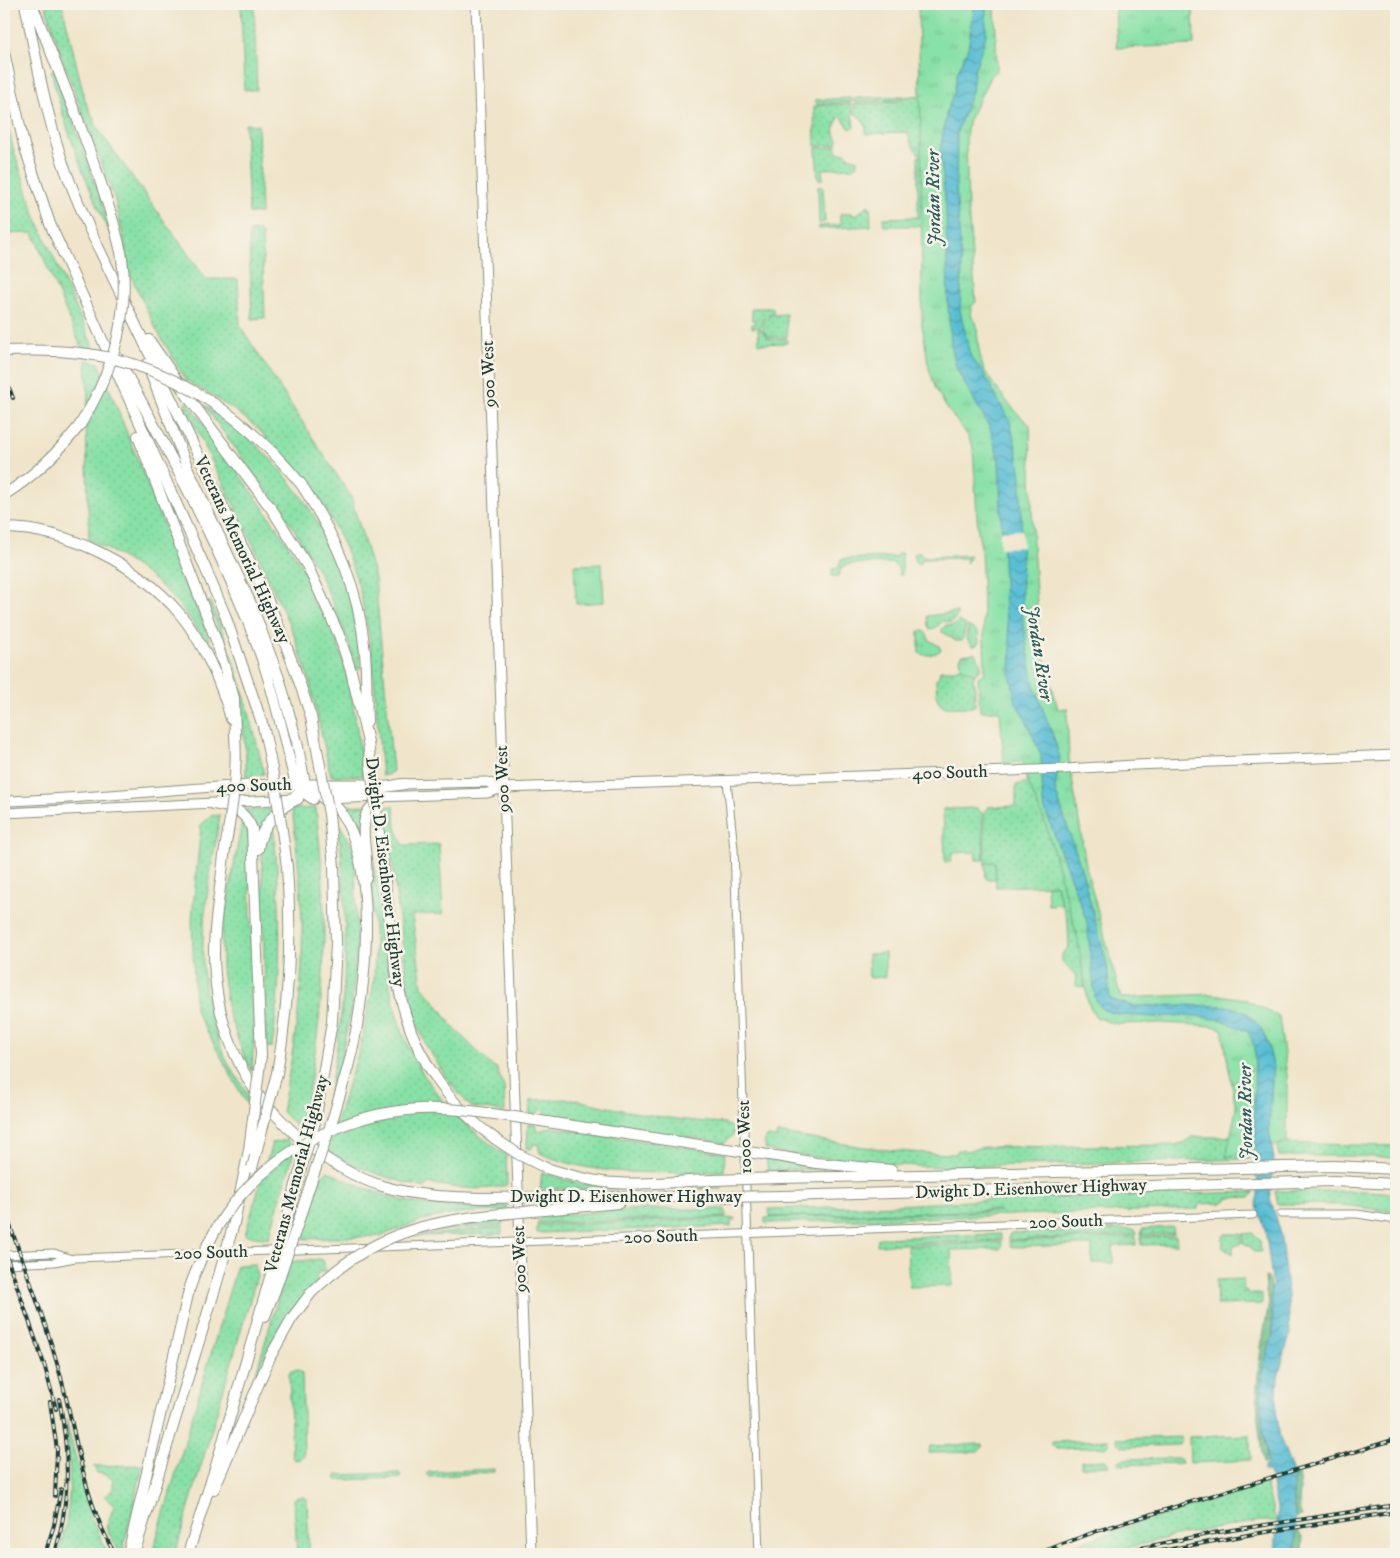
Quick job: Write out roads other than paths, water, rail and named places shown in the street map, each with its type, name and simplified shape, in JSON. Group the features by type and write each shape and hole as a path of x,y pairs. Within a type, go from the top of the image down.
{"highway":[{"name":"Veterans Memorial Highway","path":"25,4 45,100 59,150 78,204 237,537 261,582 288,648 311,717 329,814 334,867 336,943 332,1022 315,1122 296,1185 271,1289 243,1373 188,1554"},
{"path":"4,495 40,469 63,447 80,425 98,395 107,376 116,348 122,321 124,288 122,258 108,199 32,4"},
{"path":"4,52 15,108 34,181 69,268 225,615 263,726 272,764 287,867 290,949 285,1022 277,1073 252,1168 134,1554"},
{"path":"69,268 178,469 244,612 306,792"},
{"path":"113,277 188,469 252,606 270,653 286,700 306,792"},
{"path":"131,314 191,401 273,510 308,567 344,650 368,742"},
{"path":"105,347 216,640 234,698 234,735"},
{"path":"4,351 89,354 135,366 167,378 212,402 247,427 278,458 301,484 328,527 341,554 356,599 365,653 368,742"},
{"path":"4,528 36,531 82,544 131,570 153,588 179,614 201,646 226,699 234,735"},
{"name":"Dwight D. Eisenhower Highway","path":"234,735 236,783 224,854 214,944 215,975 219,1004 229,1038 242,1068 259,1096 296,1135 315,1151 360,1177 403,1191 454,1197 483,1198 782,1196 1334,1180 1396,1184"},
{"name":"Dwight D. Eisenhower Highway","path":"368,742 390,922 400,993 405,1013 426,1062 442,1087 483,1130 518,1154 546,1168 570,1176 603,1182 628,1183 1334,1166 1396,1169"},
{"path":"271,1289 297,1226 350,1061 366,958 364,887 356,846 351,833 338,809 306,792 282,784"},
{"path":"256,896 257,855 261,836 267,823 286,805 306,792 350,792 405,784"},
{"path":"364,887 368,868 365,819 368,811 383,797"},
{"path":"213,804 235,808 243,814 249,822 253,835 261,1055 248,1150 234,1223"},
{"path":"128,1554 189,1290 208,1245 226,1214 251,1186 297,1148 315,1138 373,1115 419,1109 467,1111 816,1163 948,1174"},
{"path":"192,1541 270,1357 292,1318 311,1293 350,1260 376,1244 410,1229 457,1219 677,1197"}],"main road":[{"name":"900 West","path":"476,4 531,1554"},
{"name":"400 South","path":"306,792 383,797 487,793 503,788 1065,769 1396,755"},
{"name":"400 South","path":"4,813 213,804 306,792 405,784 487,782 503,788"},
{"name":"400 South","path":"4,801 102,797 201,788 282,784"}],"street":[{"name":"1000 West","path":"727,781 734,859 760,1554"},
{"path":"1282,1214 1357,1214 1396,1220"},
{"name":"200 South","path":"4,1264 54,1262 69,1258 1253,1215"},
{"name":"200 South","path":"4,1255 54,1253 69,1258"}],"water":[{"path":"973,4 986,4 986,35 974,72 972,92 957,132 956,187 962,270 960,310 970,355 984,374 1010,422 1018,456 1021,477 1022,613 1034,685 1060,758 1055,789 1082,871 1107,965 1110,999 1132,1006 1228,1006 1247,1013 1261,1028 1268,1044 1273,1065 1269,1131 1274,1158 1270,1198 1280,1230 1288,1296 1290,1334 1278,1377 1276,1409 1280,1438 1294,1476 1295,1554 1275,1554 1278,1512 1269,1471 1264,1471 1264,1466 1268,1465 1263,1432 1262,1371 1273,1335 1271,1288 1273,1286 1265,1229 1256,1203 1258,1195 1254,1107 1255,1047 1248,1032 1221,1020 1188,1015 1157,1017 1122,1015 1103,1010 1095,998 1087,922 1043,805 1041,755 1025,718 1016,703 1010,673 1011,648 1005,609 999,461 990,428 957,370 951,345 948,305 946,210 940,151 947,110 954,93 957,73 968,48 974,10"}],"railway":[{"path":"4,375 13,398"},
{"path":"4,1209 54,1353 95,1511 115,1554"},
{"path":"4,1249 45,1367 56,1409"},
{"path":"55,1554 64,1514 67,1477 67,1458 59,1399"},
{"path":"50,1402 57,1450 55,1496"},
{"path":"1036,1554 1097,1531 1396,1439"},
{"path":"45,1554 54,1525 61,1489"},
{"path":"1112,1554 1213,1533 1396,1505"},
{"path":"1144,1554 1253,1534 1396,1512"}],"water label":[{"name":"Jordan River","path":"934,198"},
{"name":"Jordan River","path":"1039,653"},
{"name":"Jordan River","path":"1246,1112"}]}
